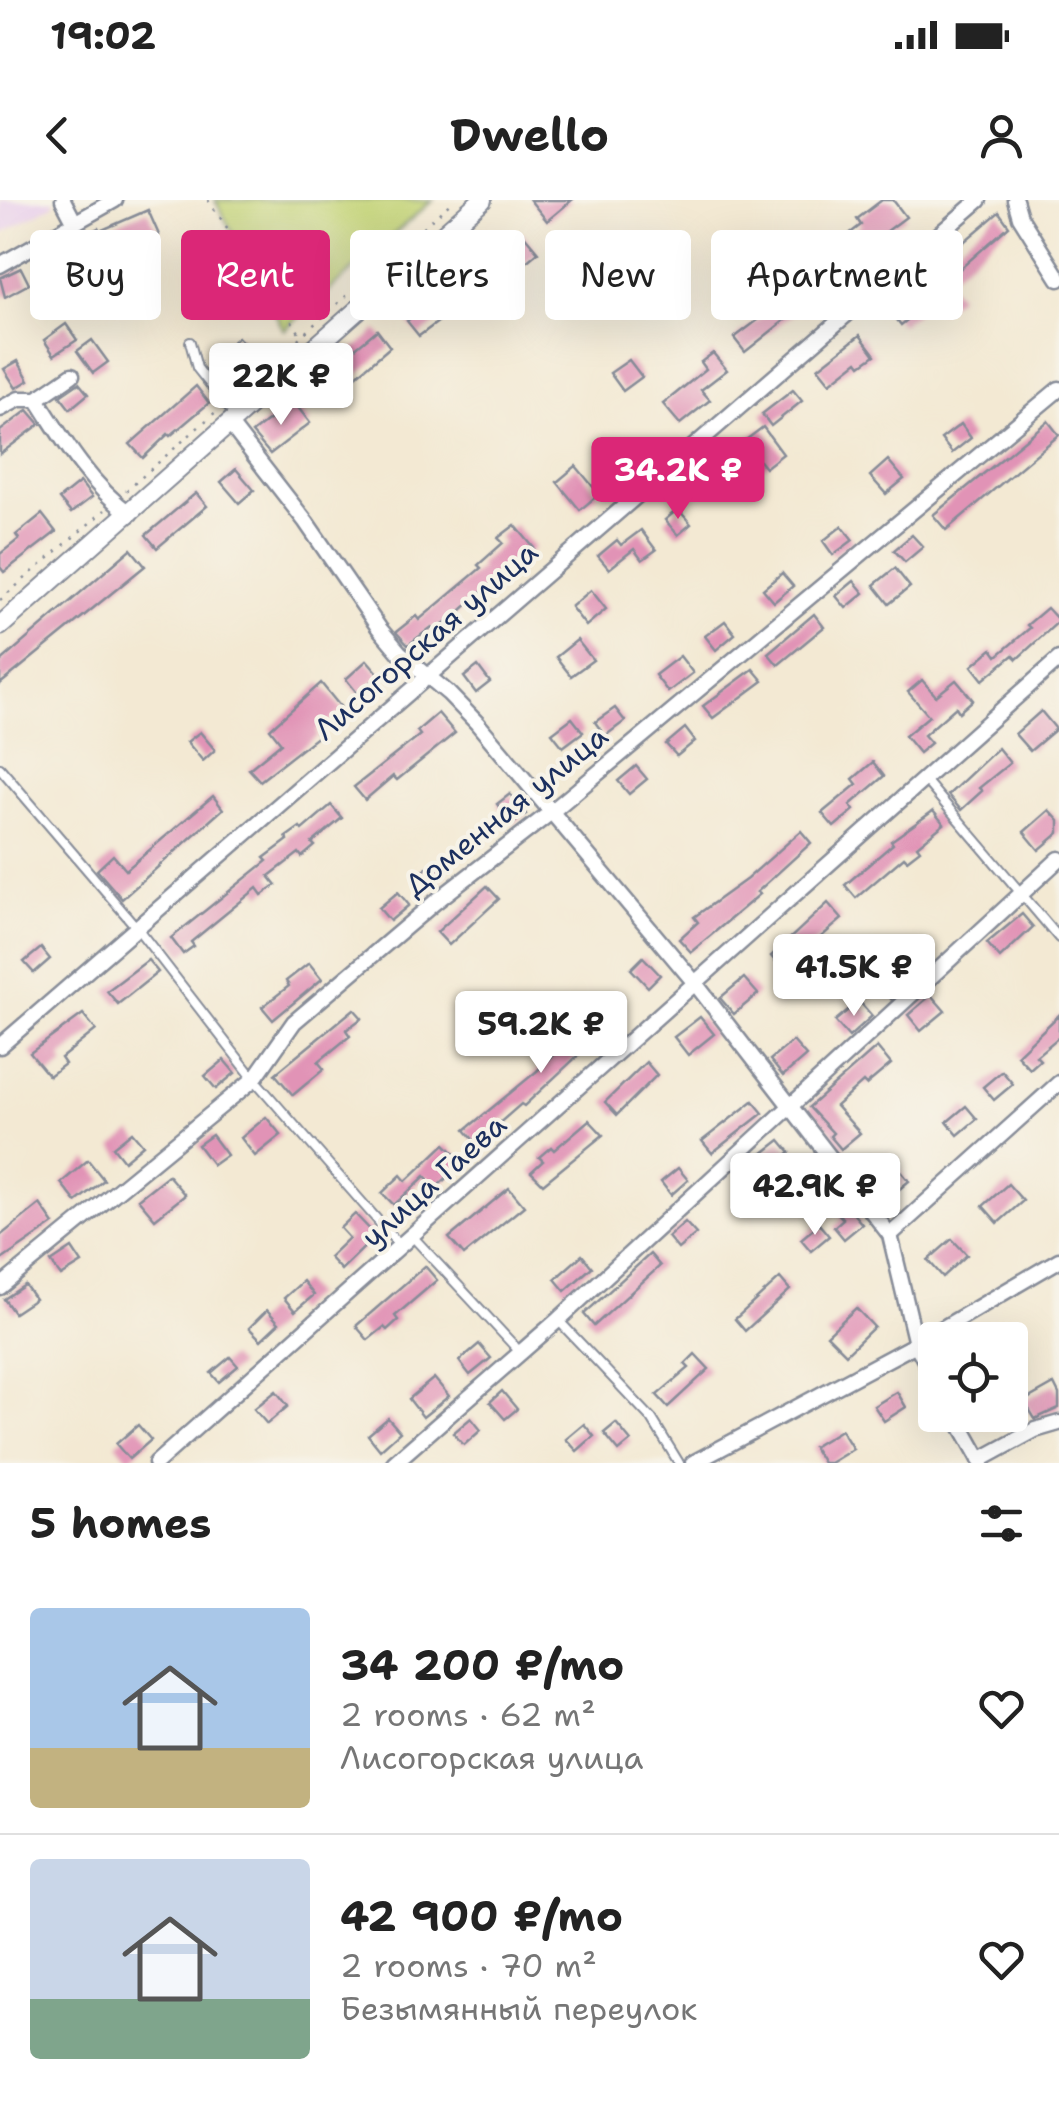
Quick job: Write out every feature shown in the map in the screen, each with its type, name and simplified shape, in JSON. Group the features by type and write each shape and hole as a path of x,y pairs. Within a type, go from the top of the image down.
{"street":[{"path":"63,200 74,223"},
{"path":"0,265 116,200"},
{"path":"0,626 482,200"},
{"name":"Лисогорская улица","path":"0,1046 979,200"},
{"path":"1015,200 1020,217 1059,279"},
{"path":"0,409 19,399 37,399 72,374"},
{"name":"Доменная улица","path":"0,1287 254,1079 294,1022 434,902 550,813 1059,389"},
{"path":"37,399 88,474 130,514"},
{"path":"233,420 379,628 477,723 695,983 890,1235 918,1348"},
{"name":"улица Гаева","path":"156,1463 1059,659"},
{"path":"394,1463 558,1320 1059,858"},
{"path":"890,1235 1059,1084"},
{"path":"693,1463 916,1344 1059,1260"},
{"path":"965,1432 981,1461 1035,1430 1059,1423"}],"lane":[{"path":"190,342 197,368 233,420"},
{"path":"0,768 137,928 254,1079 408,1242 520,1352"},
{"path":"924,779 1059,938"},
{"path":"558,1320 652,1419 678,1463"}],"path":[{"path":"208,200 302,336"}],"shaded area":[{"path":"0,200 53,200 54,204 0,235"}],"green space":[{"path":"215,200 433,200 399,230 350,230 350,272 330,290 330,230 231,230"},
{"path":"279,320 295,320 284,330"}],"building":[{"path":"530,200 572,200 547,221"},
{"path":"882,200 893,200 906,217 889,230 854,230 861,225 857,219"},
{"path":"148,210 157,230 102,230"},
{"path":"999,212 1009,226 963,266 963,243"},
{"path":"525,237 538,252 525,263"},
{"path":"21,268 29,284 5,297 0,278"},
{"path":"408,320 441,320 419,336"},
{"path":"758,320 785,320 745,352 734,338"},
{"path":"66,324 77,340 54,355 44,340"},
{"path":"377,330 390,347 327,401 312,384"},
{"path":"860,335 875,355 861,365 858,361 830,383 818,368"},
{"path":"238,337 255,356 224,384 207,365"},
{"path":"92,340 108,362 93,373 77,351"},
{"path":"713,353 727,370 701,390 710,400 680,424 663,404 706,369 701,362"},
{"path":"629,360 642,377 623,391 610,373"},
{"path":"18,361 29,380 16,388 4,369"},
{"path":"79,383 88,394 70,409 60,396"},
{"path":"196,386 209,403 143,458 130,444"},
{"path":"793,390 802,401 771,426 762,414"},
{"path":"293,401 310,423 270,454 252,433"},
{"path":"28,410 40,424 0,454 0,431"},
{"path":"1048,421 1059,435 946,530 933,515"},
{"path":"961,424 971,438 952,453 941,439"},
{"path":"763,427 783,454 765,468 756,457 733,475 718,455 731,445 734,449"},
{"path":"610,452 625,467 614,477 599,461"},
{"path":"888,460 904,479 886,494 870,476"},
{"path":"576,466 599,494 580,510 557,482"},
{"path":"236,469 254,490 239,503 221,482"},
{"path":"80,482 92,497 71,513 59,499"},
{"path":"196,493 207,506 157,548 146,535"},
{"path":"678,509 691,524 678,535 665,520"},
{"path":"42,514 56,532 4,572 0,554"},
{"path":"515,525 534,548 461,611 408,645 396,632 416,616 419,620 481,568 478,565 503,543 498,538"},
{"path":"842,526 853,540 833,555 823,541"},
{"path":"641,530 656,550 642,560 634,549 609,569 598,556 617,540 621,545"},
{"path":"912,535 923,547 905,562 894,550"},
{"path":"131,549 145,566 0,684 0,662"},
{"path":"895,568 910,587 889,604 874,585"},
{"path":"782,573 793,586 774,602 763,589"},
{"path":"854,581 864,593 846,608 836,596"},
{"path":"591,590 606,609 586,626 571,607"},
{"path":"1047,608 1059,621 1017,659 1013,655 983,680 972,666 992,649 997,656"},
{"path":"814,614 824,627 778,665 768,653"},
{"path":"725,621 735,634 716,650 705,636"},
{"path":"577,640 593,660 571,676 556,657"},
{"path":"680,656 693,673 668,692 655,675"},
{"path":"367,660 380,675 358,694 346,679"},
{"path":"478,666 490,682 476,693 464,677"},
{"path":"753,669 763,681 713,718 703,706"},
{"path":"922,680 936,696 956,680 973,700 959,712 956,707 924,735 931,743 919,753 905,736 929,716 908,692"},
{"path":"321,683 343,710 316,732 318,736 260,781 249,769 281,743 270,729"},
{"path":"615,708 625,721 605,736 595,722"},
{"path":"1041,711 1056,729 1030,751 1015,734"},
{"path":"438,713 455,733 397,780 393,776 365,800 354,787 420,735 417,731"},
{"path":"572,718 583,732 563,747 552,733"},
{"path":"685,728 695,741 677,756 666,744"},
{"path":"200,732 215,750 203,761 187,742"},
{"path":"998,748 1010,763 979,788 982,791 961,810 948,795"},
{"path":"873,762 884,776 850,805 854,810 834,827 822,813 857,784 853,779"},
{"path":"636,766 647,779 629,794 618,781"},
{"path":"510,794 526,814 512,824 497,804"},
{"path":"213,796 223,809 122,899 97,870 113,855 126,870"},
{"path":"331,805 342,818 312,843 315,846 269,876 276,885 262,895 257,888 191,942 194,946 183,954 171,938 267,861 264,858 288,840 286,837 300,827 302,830"},
{"path":"1049,810 1059,821 1059,833 1039,850 1024,832"},
{"path":"933,811 944,824 917,846 920,850 907,860 904,857 856,898 845,885 893,844 891,841"},
{"path":"801,831 811,843 757,892 760,894 691,952 679,939 698,922 694,917 747,879"},
{"path":"434,862 445,875 426,891 415,878"},
{"path":"487,886 499,899 449,945 437,932"},
{"path":"398,892 409,905 390,921 379,908"},
{"path":"828,903 842,919 808,948 812,952 786,974 771,956"},
{"path":"1022,914 1033,927 1000,958 987,943"},
{"path":"41,948 50,959 34,973 24,962"},
{"path":"643,957 660,975 648,987 631,969"},
{"path":"148,960 158,972 118,1004 107,991"},
{"path":"309,963 322,979 273,1020 262,1007 289,986 286,981"},
{"path":"899,970 910,982 891,999 881,986"},
{"path":"744,978 758,994 734,1014 720,998"},
{"path":"931,995 945,1011 921,1031 908,1015"},
{"path":"859,1001 872,1016 849,1037 835,1021"},
{"path":"354,1009 362,1018 346,1030 350,1036 318,1062 324,1069 293,1095 275,1074"},
{"path":"601,1011 613,1023 524,1106 521,1104 488,1133 490,1136 479,1146 465,1130 537,1071 556,1052 552,1048 575,1025 580,1031"},
{"path":"83,1014 96,1030 61,1058 65,1064 49,1076 30,1053"},
{"path":"1059,1015 1059,1037 1036,1056 1040,1060 1030,1069 1017,1055"},
{"path":"700,1017 714,1034 688,1055 674,1037"},
{"path":"793,1041 806,1056 783,1076 770,1060"},
{"path":"877,1047 891,1064 836,1106 860,1133 841,1149 830,1136 833,1133 809,1107"},
{"path":"224,1060 235,1073 216,1089 205,1076"},
{"path":"646,1062 657,1075 617,1115 605,1102"},
{"path":"1002,1071 1013,1084 994,1100 983,1087"},
{"path":"753,1101 763,1113 712,1153 702,1141"},
{"path":"966,1106 977,1119 958,1135 947,1122"},
{"path":"266,1117 281,1135 255,1156 241,1138"},
{"path":"589,1120 603,1135 543,1184 531,1172 543,1161 539,1157 551,1147 554,1150"},
{"path":"132,1132 143,1145 124,1161 113,1147"},
{"path":"212,1135 227,1155 213,1165 198,1145"},
{"path":"780,1140 790,1152 772,1166 762,1154"},
{"path":"445,1144 463,1162 436,1188 425,1176 394,1205 382,1193 401,1175 406,1181"},
{"path":"88,1160 104,1180 76,1202 61,1183"},
{"path":"895,1164 909,1181 884,1202 870,1185"},
{"path":"678,1168 688,1180 671,1195 661,1182"},
{"path":"168,1175 185,1195 155,1219 138,1199"},
{"path":"1008,1184 1023,1201 998,1223 983,1206"},
{"path":"829,1185 862,1224 844,1239 834,1227 843,1219 820,1194"},
{"path":"509,1188 524,1206 464,1255 449,1238"},
{"path":"40,1204 54,1224 0,1261 0,1236"},
{"path":"355,1214 376,1236 341,1270 329,1257 349,1238 340,1228"},
{"path":"685,1222 696,1234 678,1249 668,1237"},
{"path":"819,1224 829,1236 811,1251 801,1239"},
{"path":"952,1239 967,1255 943,1277 928,1260"},
{"path":"72,1248 82,1263 61,1276 51,1262"},
{"path":"650,1254 660,1266 594,1326 584,1314"},
{"path":"582,1255 592,1267 565,1291 555,1279"},
{"path":"425,1266 437,1280 395,1316 398,1320 387,1330 384,1327 368,1340 356,1326"},
{"path":"780,1278 790,1290 745,1331 735,1319"},
{"path":"303,1281 314,1295 295,1311 284,1298"},
{"path":"25,1285 35,1299 14,1313 4,1299"},
{"path":"856,1308 874,1327 846,1354 827,1335"},
{"path":"267,1310 279,1323 261,1340 249,1328"},
{"path":"479,1344 491,1358 470,1375 459,1361"},
{"path":"695,1354 709,1369 668,1407 657,1395 689,1368 685,1364"},
{"path":"230,1357 238,1366 219,1382 211,1373"},
{"path":"434,1378 449,1396 423,1417 409,1399"},
{"path":"1054,1384 1059,1408 1035,1419 1028,1399"},
{"path":"276,1391 288,1406 267,1424 254,1409"},
{"path":"502,1391 517,1409 505,1419 490,1402"},
{"path":"897,1392 906,1407 884,1421 874,1406"},
{"path":"388,1418 400,1432 380,1450 368,1435"},
{"path":"471,1418 481,1430 464,1445 453,1433"},
{"path":"616,1423 631,1441 619,1451 604,1433"},
{"path":"584,1424 594,1436 577,1451 566,1439"},
{"path":"138,1425 151,1440 129,1459 116,1444"},
{"path":"841,1430 853,1449 823,1463 813,1447"}]}
